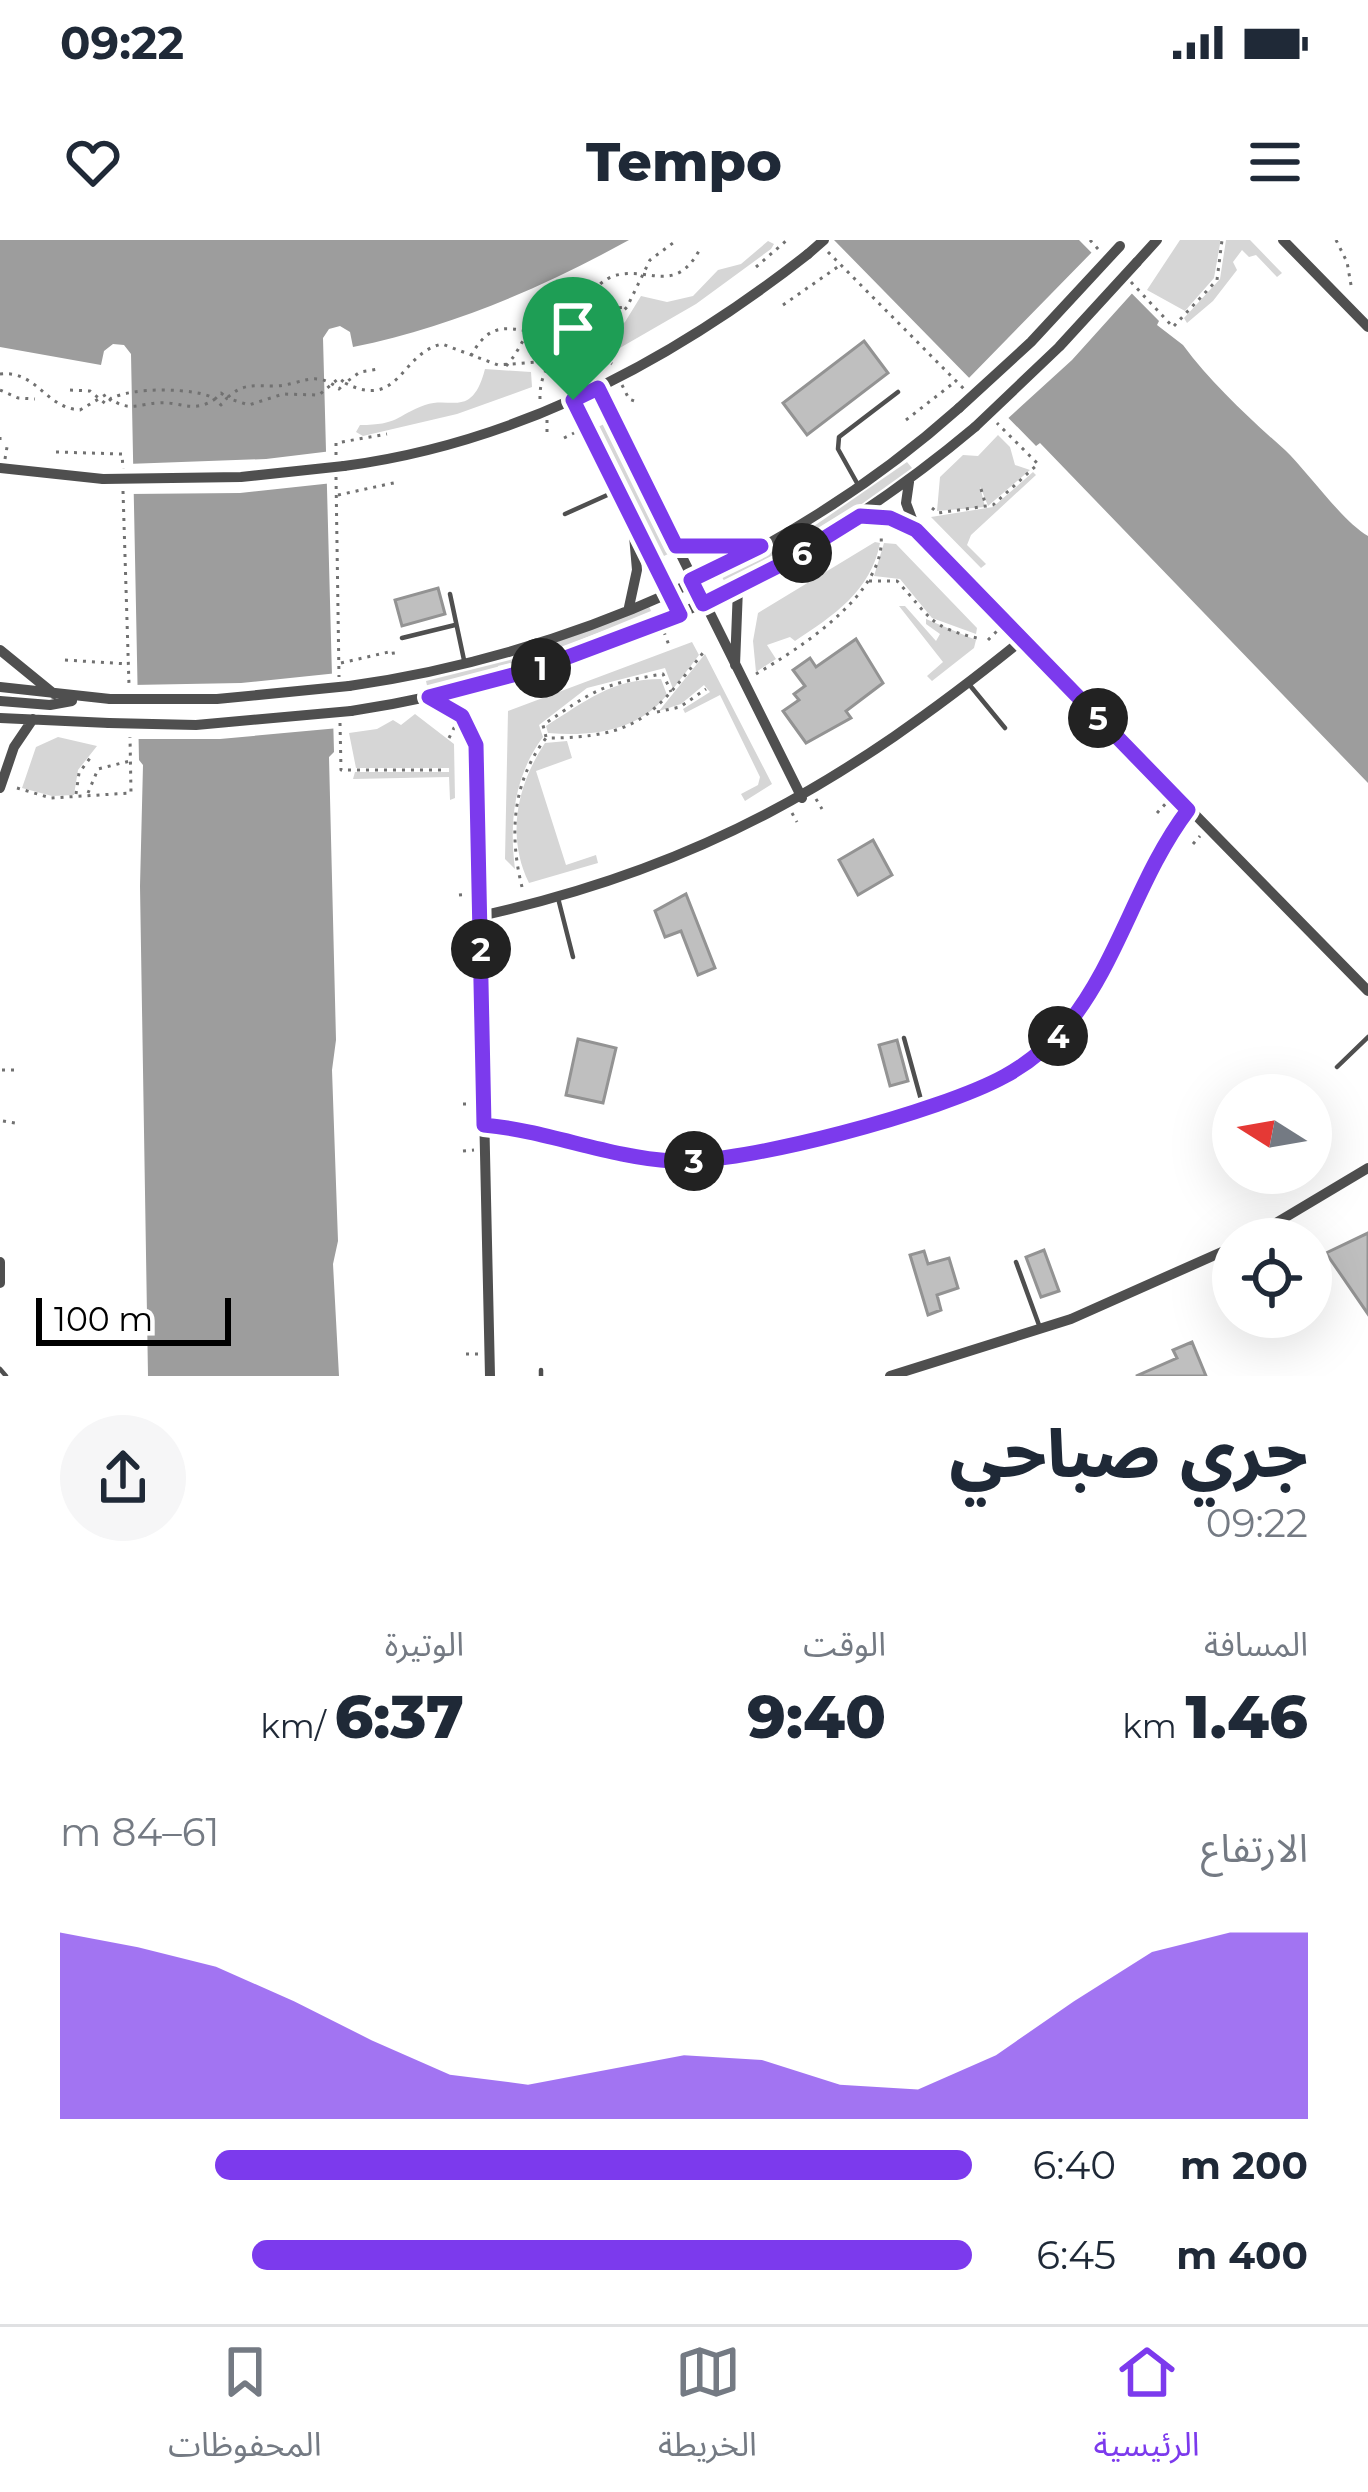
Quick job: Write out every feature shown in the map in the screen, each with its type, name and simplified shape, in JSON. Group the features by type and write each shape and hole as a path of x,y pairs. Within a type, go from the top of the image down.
{"street":[{"path":"2,464 103,479 242,477 344,466 468,440 573,400 703,331 808,254 820,240"},
{"path":"0,718 212,724 345,709 429,697 536,669 661,624 738,588 860,516 910,480 976,427 1059,347 1157,240"},
{"path":"1282,240 1368,327"},
{"path":"0,688 80,698 217,699 344,686 465,665 629,607 761,546 860,488 1031,342 1122,243"},
{"path":"598,388 802,798"},
{"path":"573,400 680,615"},
{"path":"910,480 906,503 916,530"},
{"path":"629,607 638,570 632,514"},
{"path":"860,516 890,518 916,530 1368,991"},
{"path":"676,546 761,546"},
{"path":"734,668 738,588"},
{"path":"480,916 558,898 682,856 802,798 896,738 1021,641"},
{"path":"0,650 56,696"},
{"path":"429,697 457,711 474,737 490,1376"},
{"path":"0,701 50,705 80,698"},
{"path":"0,788 14,747 33,719"},
{"path":"484,1125 642,1157 697,1161 753,1153 923,1107 1004,1077 1056,1037 1085,998 1151,866 1188,810"},
{"path":"1284,1218 1368,1168"},
{"path":"890,1376 1041,1330 1212,1256"},
{"path":"0,1262 0,1282"}],"lane":[{"path":"573,400 563,379 572,365 589,367 598,388"},
{"path":"860,488 838,449 839,437 898,392"},
{"path":"565,514 619,489"},
{"path":"450,594 465,665"},
{"path":"402,638 457,625"},
{"path":"968,683 1005,728"},
{"path":"558,898 573,957"},
{"path":"1337,1067 1368,1036"},
{"path":"904,1038 923,1107"},
{"path":"1016,1262 1041,1330"},
{"path":"0,1369 6,1376"}],"path":[{"path":"587,348 627,307 656,253 677,240"},
{"path":"756,267 787,240"},
{"path":"820,240 973,398"},
{"path":"1125,277 1173,327 1216,280 1222,240"},
{"path":"1336,240 1351,285"},
{"path":"1093,241 1109,260"},
{"path":"471,356 491,332 506,327 559,329 607,279 676,274 700,249"},
{"path":"783,305 841,265"},
{"path":"506,366 551,306 567,302 627,307"},
{"path":"559,329 565,346"},
{"path":"345,383 376,390 398,380 422,351 435,345 447,344 506,366 551,361"},
{"path":"70,390 84,389 106,404 130,390 163,394 190,389 221,404 247,385 279,386 308,377 339,389 360,372 378,368"},
{"path":"3,373 29,378 66,408 86,408 101,398"},
{"path":"906,420 956,381"},
{"path":"622,383 629,399 638,402"},
{"path":"227,398 249,405 283,394 307,398 333,384"},
{"path":"0,390 35,399"},
{"path":"111,399 127,408 164,403 190,409 215,399"},
{"path":"932,508 938,513 986,508 1038,464 989,415"},
{"path":"547,419 547,435"},
{"path":"344,686 339,664 335,443 387,434"},
{"path":"2,464 7,447"},
{"path":"56,452 122,454 129,703"},
{"path":"336,496 398,482"},
{"path":"980,489 986,508"},
{"path":"755,675 834,619 869,581 881,536"},
{"path":"869,581 897,581 924,615 954,632 985,640 999,629"},
{"path":"661,624 670,648"},
{"path":"655,711 706,649"},
{"path":"339,664 393,651 394,658"},
{"path":"65,660 128,664"},
{"path":"523,887 515,854 515,815 524,777 546,738 543,725 606,684 663,674 671,694"},
{"path":"546,738 608,733 655,711 680,707 706,689"},
{"path":"345,709 340,770 447,770"},
{"path":"17,788 40,797 131,793 129,722"},
{"path":"76,796 79,773 93,754"},
{"path":"88,795 98,769 130,761"},
{"path":"821,795 815,798 822,808"},
{"path":"1157,813 1169,800"},
{"path":"791,811 797,822"},
{"path":"1192,844 1202,834"},
{"path":"459,895 472,894"},
{"path":"2,1070 14,1070"},
{"path":"463,1104 476,1104"},
{"path":"3,1121 15,1123"},
{"path":"464,1151 476,1150"},
{"path":"466,1354 480,1354"}],"shaded area":[{"path":"0,240 629,240 529,290 425,329 353,347 350,332 340,326 329,329 323,338 334,752 329,757 338,1241 333,1264 339,1376 148,1376 140,886 143,765 139,760 131,354 124,345 113,344 104,351 101,365 0,347"},
{"path":"834,240 1079,240 1159,321 1157,325 1183,345 1218,387 1368,536 1368,783 1040,443 1036,446"},
{"path":"1180,240 1220,240 1214,278 1185,311 1147,290"},
{"path":"1226,240 1250,240 1282,273 1277,277 1256,255 1249,257 1242,250 1233,262 1237,270 1213,301 1187,323 1184,318 1220,279"},
{"path":"768,241 774,244 771,249 696,304 618,349 609,336 625,322 641,296 667,302 693,296 718,270 741,264"},
{"path":"485,369 531,372 532,387 457,414 363,436 356,432 360,425 390,422 425,405 467,400 480,385"},
{"path":"608,422 672,552 658,559 594,429"},
{"path":"998,435 1010,447 1015,465 1030,470 988,506 980,486 985,507 937,511 940,477 963,455 978,456"},
{"path":"907,462 912,468 831,526 727,586 722,577 817,524"},
{"path":"1033,472 1036,475 971,535 967,545 986,564 981,568 931,517 993,507"},
{"path":"880,543 875,560 859,589 795,641 790,637 767,645 776,659 756,672 753,641 758,613"},
{"path":"884,543 896,544 977,628 976,634 932,618 900,579 874,576"},
{"path":"649,606 651,611 512,668 510,663 498,666 499,672 428,690 426,681 510,660"},
{"path":"899,606 905,606 936,641 940,634 926,619 976,640 974,648 932,681 927,676 943,662"},
{"path":"692,642 699,655 673,689 665,668 587,688 539,725 543,737 526,767 516,800 515,869 505,859 508,711"},
{"path":"705,654 772,784 745,801 741,794 758,785 760,777 720,695 685,713 683,709 710,692 704,685 681,704 659,711"},
{"path":"661,679 667,695 628,724 581,734 548,733 546,726 600,693"},
{"path":"415,714 454,744 455,798 450,800 449,777 353,779 355,772 449,772 449,768 356,768 349,733 377,729 393,720 401,725"},
{"path":"58,737 97,746 78,770 74,795 52,796 22,788 36,747"},
{"path":"567,741 572,758 536,771 566,865 596,855 598,863 529,883 518,847 522,793 545,743"}],"pier":[{"path":"1096,248 1136,289 1072,360 1004,422 965,382"},
{"path":"332,451 333,483 240,493 128,494 127,464 266,459"},
{"path":"338,673 339,728 220,739 133,739 132,685 241,683"}],"building":[{"path":"864,341 888,373 807,435 783,403"},
{"path":"438,588 445,614 402,626 395,600"},
{"path":"856,639 883,683 846,711 851,718 806,743 783,711 799,700 794,694 805,686 793,670 810,658 816,667"},
{"path":"873,840 892,875 858,895 839,860"},
{"path":"686,894 715,968 698,975 681,931 665,937 655,911"},
{"path":"578,1039 616,1048 603,1103 566,1095"},
{"path":"897,1040 908,1081 890,1086 879,1045"},
{"path":"1368,1233 1368,1314 1332,1262 1332,1250"},
{"path":"1044,1250 1059,1291 1041,1297 1026,1257"},
{"path":"924,1251 928,1264 949,1258 958,1288 937,1295 941,1310 928,1315 910,1255"},
{"path":"1192,1342 1206,1376 1136,1376 1177,1358 1173,1350"}],"route":[{"path":"598,388 676,546 761,546 691,580 703,604 786,562 860,516 897,520 916,530 1188,810 1151,866 1077,1012 1044,1049 1018,1069 923,1107 716,1160 642,1157 484,1125 476,745 462,716 429,697 536,669 680,615 573,400 598,388"}]}
